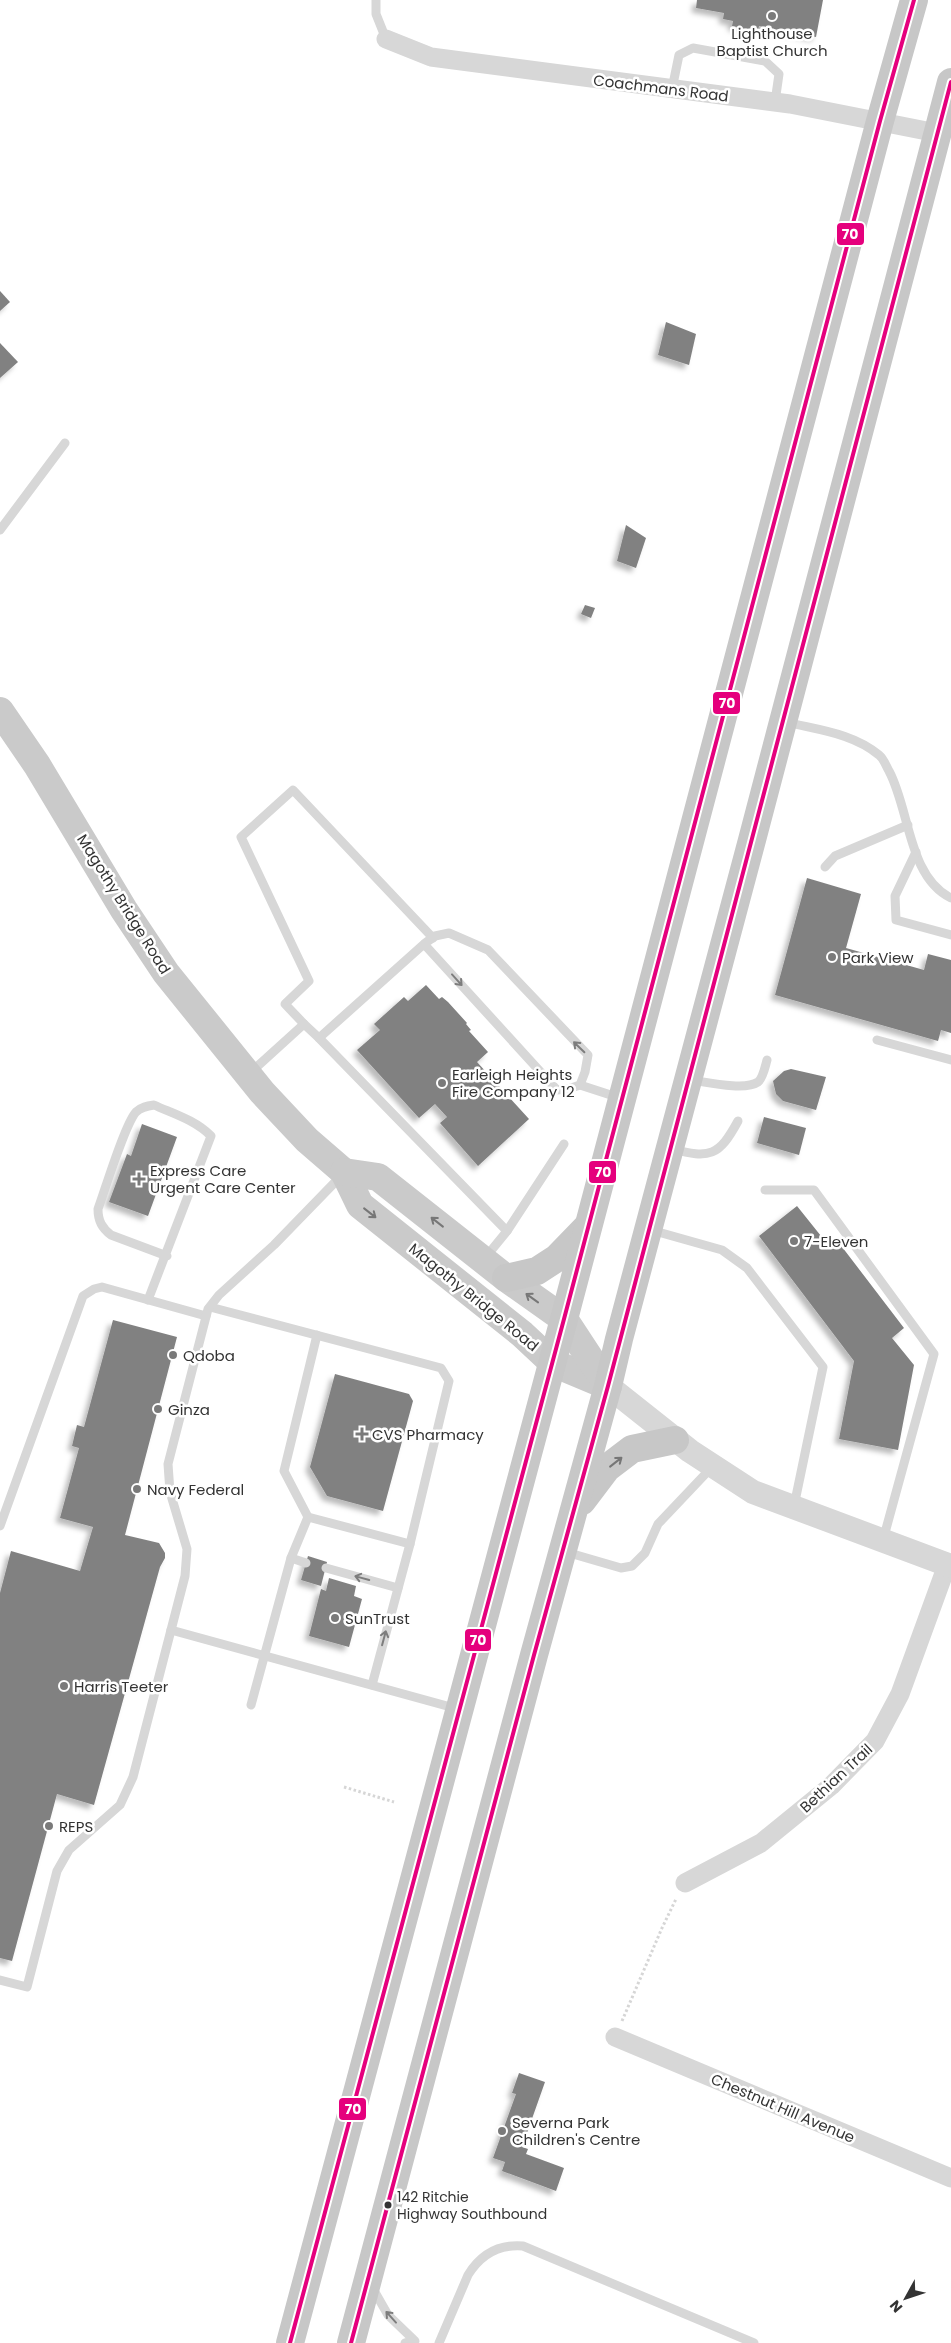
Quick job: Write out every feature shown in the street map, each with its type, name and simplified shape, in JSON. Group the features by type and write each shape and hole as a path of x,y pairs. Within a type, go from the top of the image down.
{"highway":[{"path":"290,2343 564,1320 880,120 914,0"},
{"path":"351,2343 608,1386 951,82"},
{"path":"506,1278 537,1271 557,1258 589,1225"},
{"path":"574,1512 608,1468 632,1449 675,1440"}],"main road":[{"name":"Magothy Bridge Road","path":"3,722 73,822 143,940 192,1007 248,1075 306,1140 344,1172 360,1205 522,1334 552,1363 608,1386"},
{"path":"344,1172 378,1177 506,1278 564,1320 608,1386"}],"street":[{"name":"Coachmans Road","path":"386,39 431,57 775,102 880,120 937,133"},
{"path":"608,1386 675,1440 712,1467 753,1492 794,1509 949,1565"},
{"name":"Bethian Trail","path":"685,1883 761,1843 831,1786 875,1741 900,1694 949,1565"},
{"name":"Chestnut Hill Avenue","path":"615,2037 951,2178"}],"lane":[{"path":"376,0 376,14 386,39"},
{"path":"672,89 679,55 693,48 765,61 779,74 775,102"},
{"path":"0,530 65,443"},
{"path":"784,721 855,738 881,756 897,787 916,852 925,875 938,891 951,898"},
{"path":"433,938 293,790 241,838 309,981 285,1004 507,1231"},
{"path":"825,867 835,856 908,825"},
{"path":"916,852 895,896 896,920 951,935"},
{"path":"319,1038 424,944 433,938 449,934 488,950 588,1055 580,1085"},
{"path":"424,944 557,1090 580,1085 622,1099"},
{"path":"248,1075 304,1024"},
{"path":"877,1040 951,1060"},
{"path":"688,1080 733,1085 757,1083 767,1060"},
{"path":"148,1300 167,1256 211,1136 202,1127 154,1106 148,1106 138,1110 130,1123 98,1209 98,1219 105,1231 111,1235 167,1256"},
{"path":"670,1148 698,1155 710,1153 726,1143 738,1121"},
{"path":"484,1259 507,1231 564,1144"},
{"path":"0,1980 27,1987 57,1871 62,1859 120,1804 128,1791 138,1760 185,1576 187,1549 170,1492 168,1464 206,1316 210,1307 344,1172"},
{"path":"766,1190 814,1190 934,1354 883,1541"},
{"path":"648,1230 722,1250 747,1268 823,1367 794,1509"},
{"path":"0,1526 83,1296 94,1289 102,1287 206,1316"},
{"path":"210,1307 441,1368 449,1381 410,1544 372,1685"},
{"path":"317,1335 284,1471 308,1517 410,1544"},
{"path":"563,1551 621,1568 632,1566 645,1552 658,1524 712,1467"},
{"path":"251,1705 291,1558 308,1517"},
{"path":"291,1558 306,1562"},
{"path":"326,1568 398,1588"},
{"path":"171,1630 460,1710"},
{"path":"439,2343 468,2275 475,2264 497,2248 510,2245 523,2246 754,2343"},
{"path":"368,2278 388,2315 418,2342"},
{"path":"405,2343 418,2342"}],"path":[{"path":"344,1787 394,1802"},
{"path":"615,2037 662,1928 685,1883"}],"building":[{"name":"Lighthouse Baptist Church","path":"697,0 823,0 816,37 759,26 758,31 732,26 733,21 723,19 724,13 696,8"},
{"path":"0,291 10,302 0,311"},
{"path":"666,322 696,334 689,365 658,355"},
{"path":"0,343 18,362 0,378"},
{"path":"626,525 646,538 636,568 617,561"},
{"path":"585,605 595,608 591,618 581,614"},
{"name":"Park View","path":"807,878 861,894 846,948 924,970 928,954 951,960 951,1033 941,1030 938,1041 775,995"},
{"name":"Earleigh Heights Fire Company 12","path":"426,985 439,999 442,997 448,1002 467,1023 471,1030 469,1031 488,1052 477,1062 529,1119 478,1166 440,1123 447,1117 435,1104 419,1118 357,1050 380,1030 374,1024 404,997 408,1001"},
{"path":"791,1069 826,1077 816,1110 783,1101 776,1094 773,1081 784,1071"},
{"path":"764,1117 806,1128 799,1155 757,1143"},
{"name":"Express Care Urgent Care Center","path":"142,1124 177,1137 148,1216 109,1202 127,1154 131,1156"},
{"path":"797,1206 829,1246 836,1239 904,1328 892,1338 914,1365 898,1450 839,1439 854,1361 759,1236"},
{"path":"113,1320 177,1337 125,1535 159,1543 165,1553 165,1558 160,1567 94,1805 57,1794 12,1961 0,1958 0,1593 11,1551 80,1571 93,1527 60,1518 79,1448 72,1446 77,1425 84,1427"},
{"name":"CVS Pharmacy","path":"335,1374 409,1394 413,1401 383,1511 327,1496 310,1467"},
{"path":"308,1556 327,1562 321,1586 301,1580"},
{"name":"SunTrust","path":"329,1578 356,1586 354,1596 362,1599 349,1647 309,1636 321,1589 326,1591"},
{"name":"Severna Park Children's Centre","path":"519,2073 545,2082 522,2147 528,2149 526,2154 564,2168 556,2191 502,2171 505,2162 493,2158 516,2094 512,2093"}],"transit line":[{"name":"70","path":"290,2343 564,1319 880,121 914,0"},
{"name":"70","path":"351,2343 534,1655 608,1386 951,82"}],"place":[{"name":"Lighthouse Baptist Church","path":"772,16"},
{"name":"Park View","path":"832,957"},
{"name":"Earleigh Heights Fire Company 12","path":"442,1083"},
{"name":"Express Care Urgent Care Center","path":"139,1179"},
{"name":"7-Eleven","path":"794,1241"},
{"name":"Qdoba","path":"173,1355"},
{"name":"Ginza","path":"158,1409"},
{"name":"CVS Pharmacy","path":"362,1434"},
{"name":"Navy Federal","path":"137,1489"},
{"name":"SunTrust","path":"335,1618"},
{"name":"Harris Teeter","path":"64,1686"},
{"name":"REPS","path":"49,1826"},
{"name":"Severna Park Children's Centre","path":"502,2131"},
{"name":"142 Ritchie Highway Southbound","path":"388,2205"}]}
